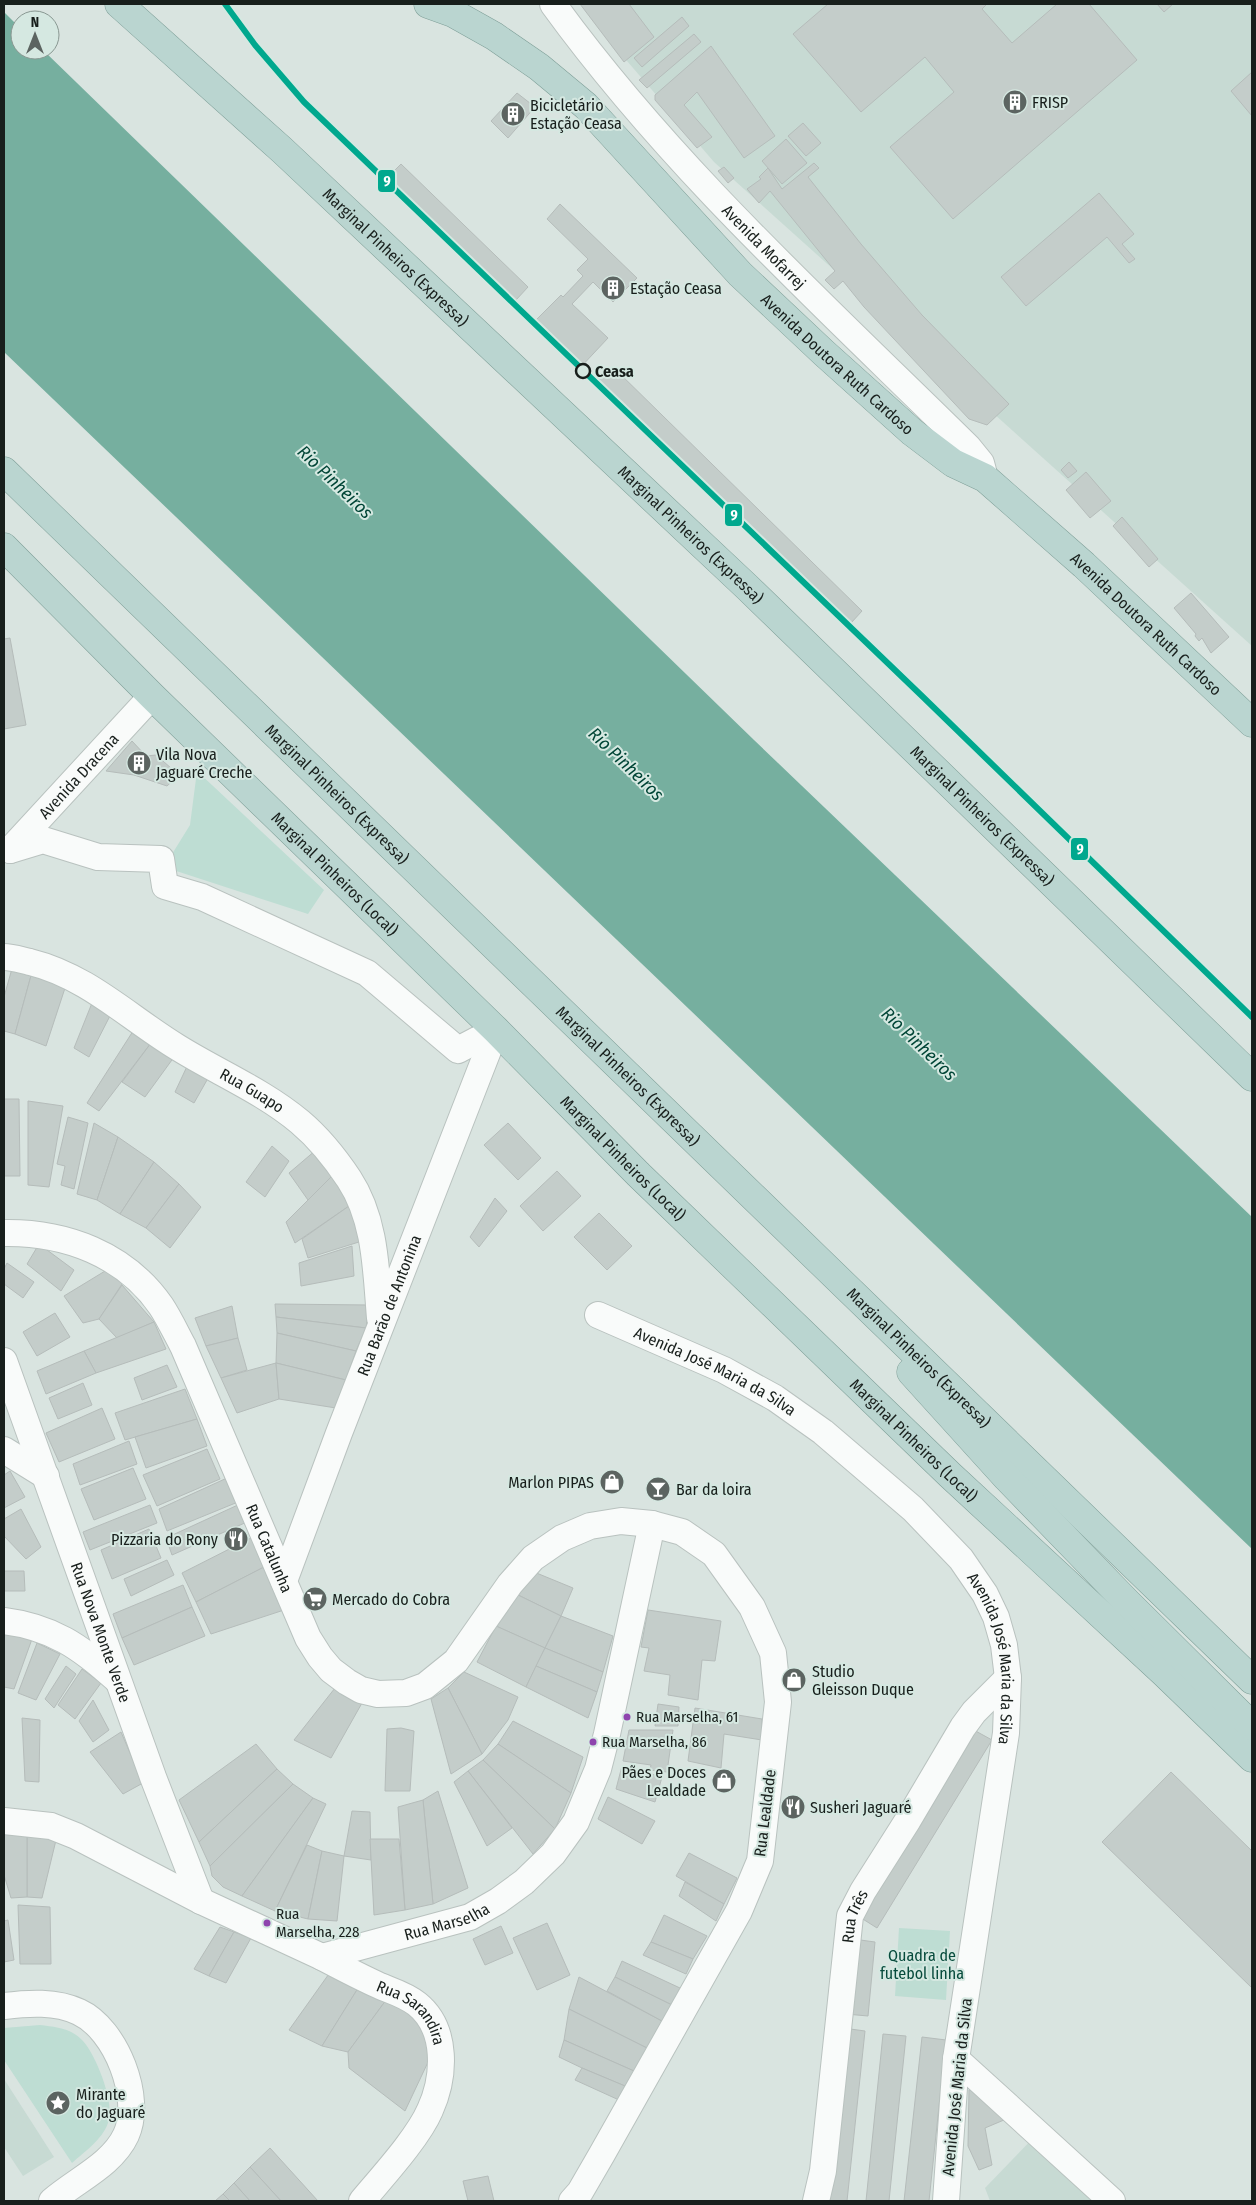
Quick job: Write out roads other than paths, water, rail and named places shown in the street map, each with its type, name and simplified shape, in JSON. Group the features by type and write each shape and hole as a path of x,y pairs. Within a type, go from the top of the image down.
{"highway":[{"name":"Marginal Pinheiros (Expressa)","path":"119,4 282,150 748,587 1252,1078"},
{"name":"Avenida Doutora Ruth Cardoso","path":"428,4 453,13 494,36 539,66 586,106 740,274 824,353 912,432 953,463 985,478 1084,565 1252,723"},
{"name":"Marginal Pinheiros (Expressa)","path":"4,472 1252,1680"},
{"name":"Marginal Pinheiros (Local)","path":"4,547 152,696 496,1030 638,1174 929,1454 1164,1672 1252,1758"},
{"path":"833,1273 908,1368 1007,1478 1126,1601 1252,1726"}],"street":[{"name":"Avenida Mofarrej","path":"553,4 614,83 675,154 777,259 968,446 981,463 985,478"},
{"name":"Avenida Dracena","path":"7,853 152,696"},
{"path":"7,853 43,840 98,856 161,859 165,886 202,897 367,973 458,1050 496,1030"},
{"name":"Rua Guapo","path":"4,957 56,969 84,984 176,1046 263,1096 317,1137 350,1180 364,1206 376,1264 380,1326"},
{"name":"Rua Barão de Antonina","path":"284,1581 380,1326 496,1030"},
{"name":"Rua Catalunha","path":"4,1233 68,1240 98,1251 127,1270 161,1306 183,1346 308,1638 331,1670 361,1690 378,1694 406,1693 424,1686 456,1661 510,1584 533,1558 562,1538 590,1526 621,1521 652,1524"},
{"name":"Avenida José Maria da Silva","path":"598,1315 724,1370 775,1398 823,1432 913,1509 961,1559 985,1594 996,1617 1004,1645 1008,1678 1006,1733 956,2060 946,2201"},
{"name":"Rua Nova Monte Verde","path":"4,1361 153,1777 201,1901"},
{"path":"4,1450 46,1476"},
{"name":"Rua Marselha","path":"322,1957 470,1917 498,1902 524,1882 553,1854 576,1822 598,1769 652,1524"},
{"name":"Rua Lealdade","path":"572,2201 580,2192 739,1911 760,1861 778,1702 773,1653 752,1607 714,1554 682,1532 652,1524"},
{"path":"4,1620 40,1630 68,1641 88,1654 120,1683"},
{"name":"Rua Três","path":"816,2201 823,2171 850,1916 863,1891 964,1727 974,1712 1008,1678"},
{"path":"4,1821 51,1826 76,1836 201,1901 322,1957"},
{"name":"Rua Sarandira","path":"322,1957 416,2004 431,2021 440,2047 440,2075 430,2110 408,2144 362,2201"},
{"path":"4,2006 53,2004 68,2007 89,2018 112,2044 129,2089 130,2122 125,2136 116,2149 98,2167 52,2201"},
{"path":"956,2060 1112,2201"}],"water":[{"name":"Rio Pinheiros","path":"4,12 10,18 10,60 53,60 754,740 1252,1217 1252,1549 4,352"}],"place":[{"name":"FRISP","path":"1015,102"},
{"name":"Bicicletário Estação Ceasa","path":"513,114"},
{"name":"Estação Ceasa","path":"613,288"},
{"name":"Ceasa","path":"583,371"},
{"name":"Vila Nova Jaguaré Creche","path":"139,763"},
{"name":"Marlon PIPAS","path":"612,1482"},
{"name":"Bar da loira","path":"658,1489"},
{"name":"Pizzaria do Rony","path":"236,1539"},
{"name":"Mercado do Cobra","path":"315,1599"},
{"name":"Studio Gleisson Duque","path":"794,1680"},
{"name":"Rua Marselha, 61","path":"627,1717"},
{"name":"Rua Marselha, 86","path":"593,1742"},
{"name":"Pães e Doces Lealdade","path":"724,1781"},
{"name":"Susheri Jaguaré","path":"793,1807"},
{"name":"Rua Marselha, 228","path":"267,1923"},
{"name":"Mirante do Jaguaré","path":"58,2103"}],"park label":[{"name":"Quadra de futebol linha","path":"922,1964"}]}
